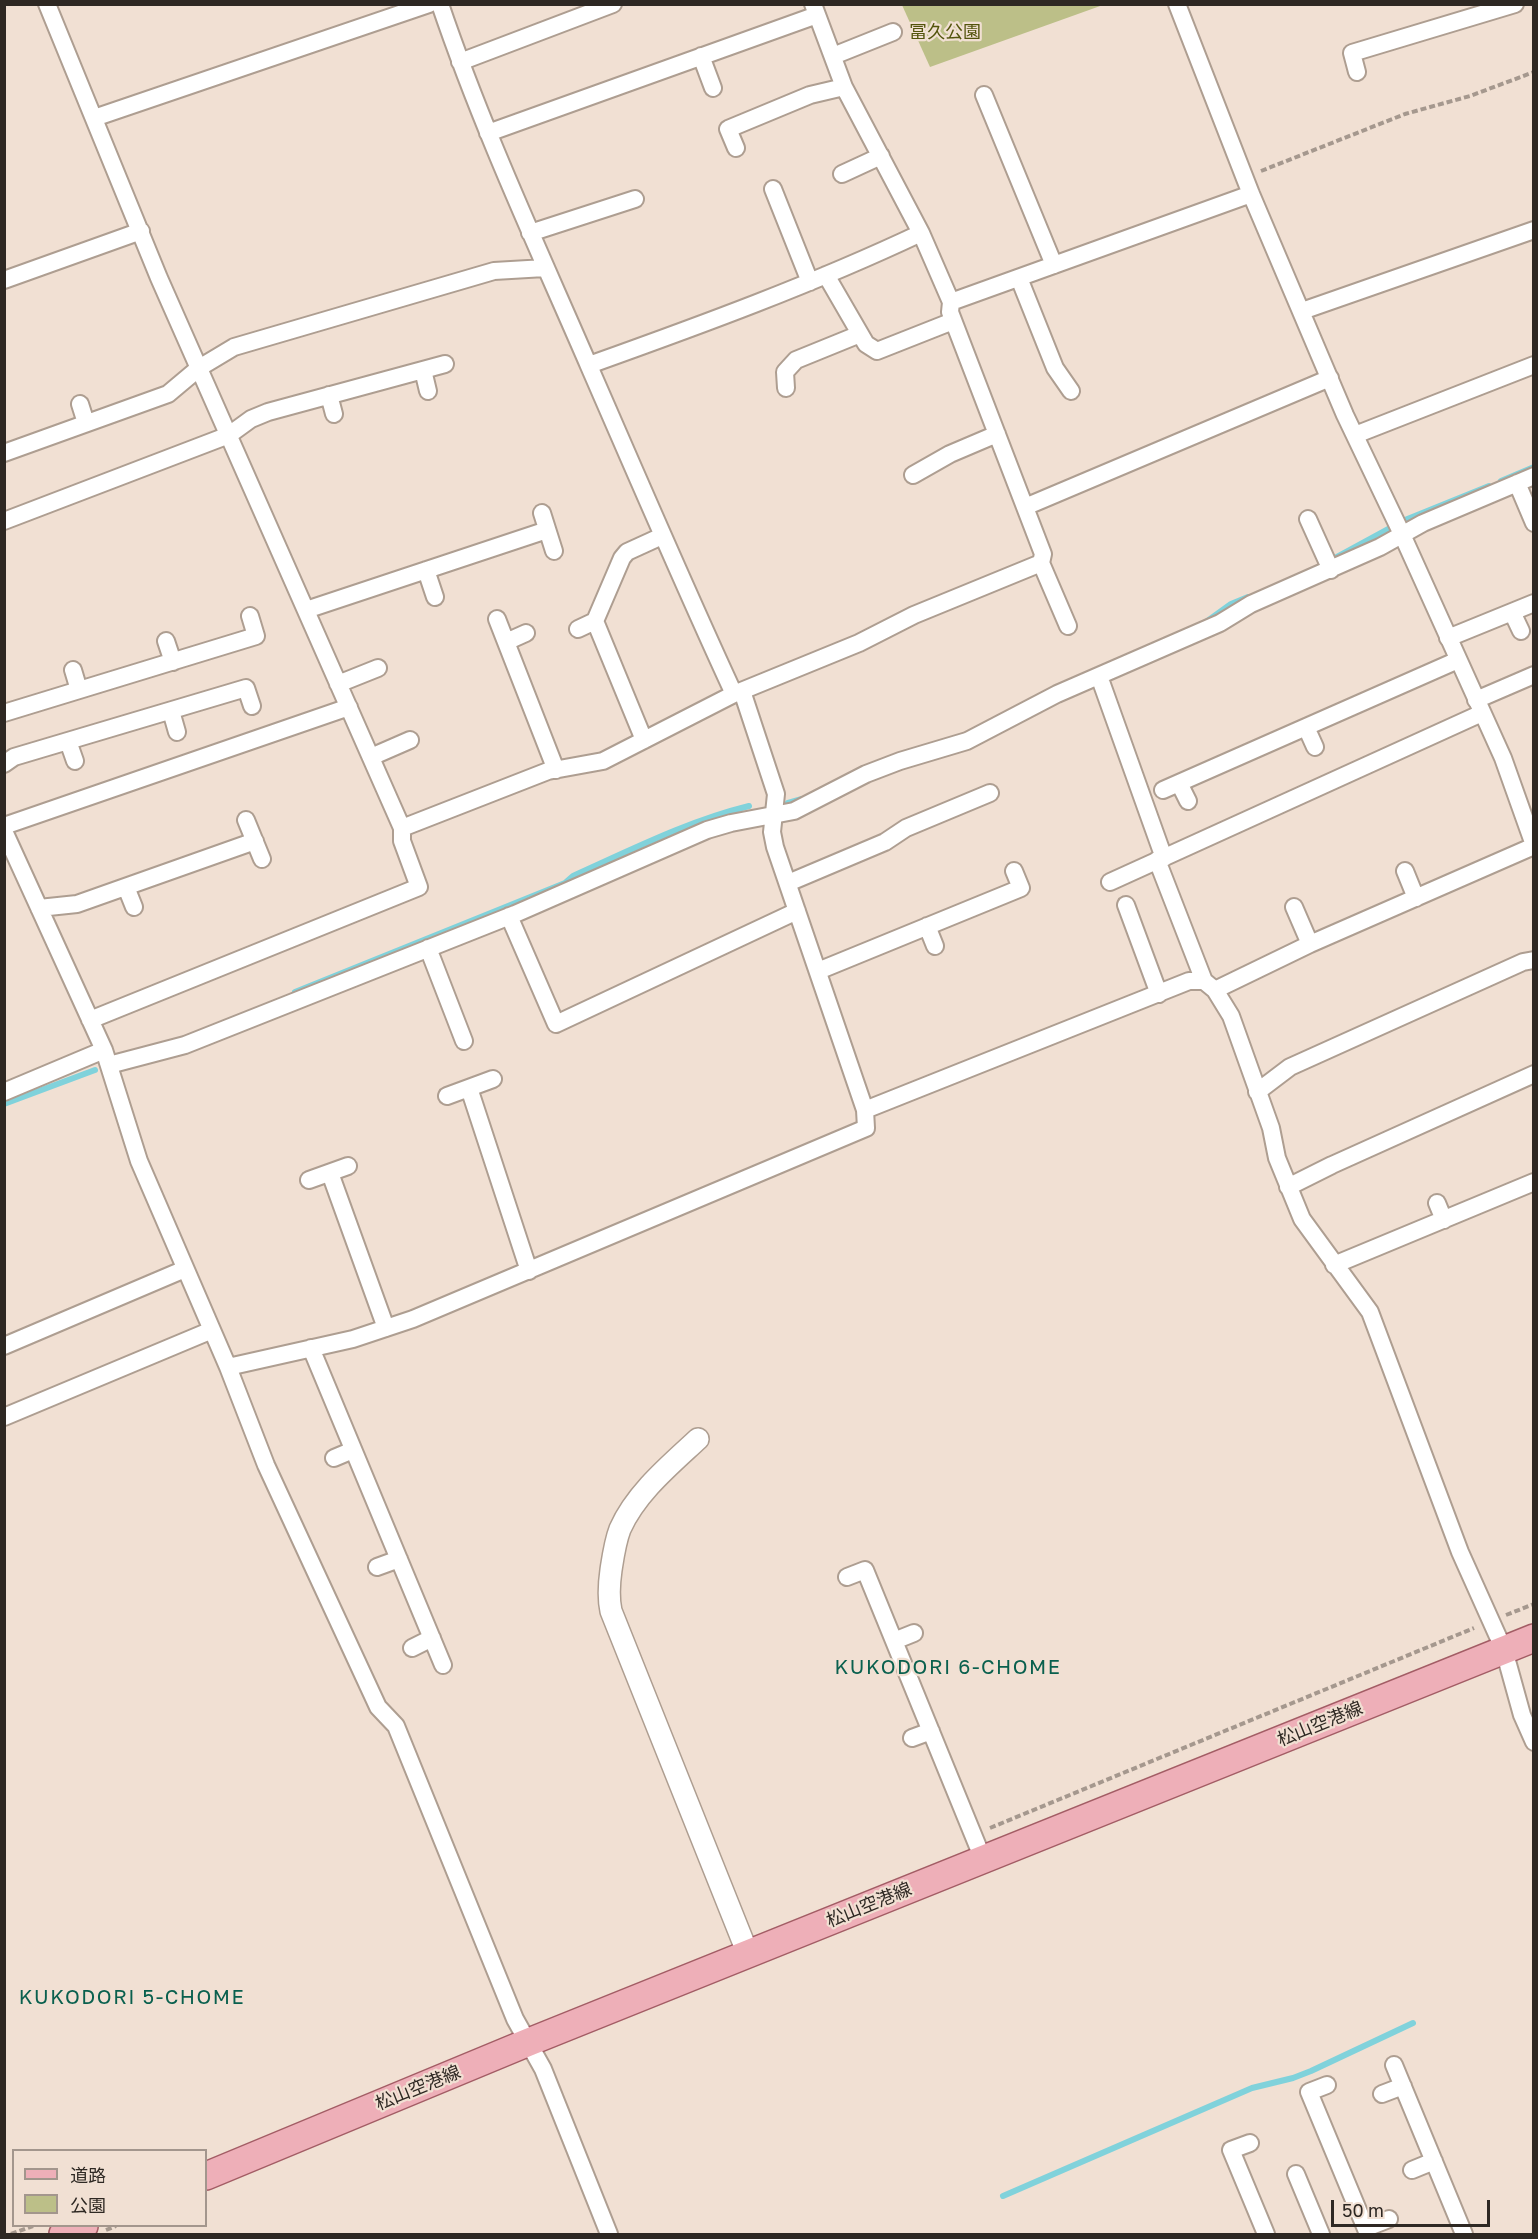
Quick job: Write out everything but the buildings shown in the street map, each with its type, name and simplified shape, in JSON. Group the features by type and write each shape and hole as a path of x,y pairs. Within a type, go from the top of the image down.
{"main road":[{"name":"松山空港線","path":"207,2175 529,2042 1533,1638"},
{"path":"63,2235 82,2227"}],"street":[{"path":"47,4 199,368 402,828 402,841 419,887 90,1020"},
{"path":"94,118 429,4"},
{"path":"228,1367 353,1339 413,1319 866,1128 865,1110 774,839 776,794 738,693 662,536 545,268 459,62 440,4"},
{"path":"459,62 613,4"},
{"path":"865,1110 1190,981 1210,986 1533,846 1506,768 1399,528 1354,435 1251,194 1177,4"},
{"path":"1357,72 1352,53 1515,4"},
{"path":"488,133 701,57 815,10 844,87 921,233 951,302 950,312 953,321 1043,554 1041,563 1068,626"},
{"path":"833,56 893,32"},
{"path":"701,57 713,88"},
{"path":"736,148 728,129 810,95 844,87"},
{"path":"984,95 1054,265"},
{"path":"842,174 880,156"},
{"path":"773,189 810,282"},
{"path":"951,302 1251,194"},
{"path":"530,233 635,199"},
{"path":"1302,311 1533,230"},
{"path":"4,280 141,231"},
{"path":"589,365 698,326 810,282 921,233"},
{"path":"4,453 168,394 199,368 234,347 494,271 545,268"},
{"path":"826,275 866,344 877,351 953,321"},
{"path":"1019,278 1055,368 1071,391"},
{"path":"786,388 784,372 796,360 860,334"},
{"path":"4,521 229,435 251,419 329,395 445,364"},
{"path":"1354,435 1533,365"},
{"path":"423,370 428,391"},
{"path":"1025,507 1330,378"},
{"path":"329,395 334,414"},
{"path":"80,404 86,423"},
{"path":"914,475 950,454 997,434"},
{"path":"4,1092 106,1058 185,1045 509,916 707,830 794,811 866,774 967,741 1057,694 1220,623 1251,604 1380,548 1399,528 1423,523 1533,476"},
{"path":"1517,483 1533,523"},
{"path":"542,513 554,550"},
{"path":"1308,519 1331,570"},
{"path":"306,610 547,530"},
{"path":"578,629 595,621 622,558 627,552 662,536"},
{"path":"402,828 556,770 603,761 738,693 859,643 914,615 1041,563"},
{"path":"426,570 435,597"},
{"path":"1448,638 1533,603"},
{"path":"1512,612 1521,631"},
{"path":"4,713 256,636 250,616"},
{"path":"497,619 556,770"},
{"path":"595,621 645,740"},
{"path":"506,642 526,633"},
{"path":"166,641 173,662"},
{"path":"1163,790 1458,660"},
{"path":"339,684 378,668"},
{"path":"73,670 79,690"},
{"path":"1110,882 1479,707 1533,675"},
{"path":"1099,676 1161,859 1210,986 1231,1016 1288,1187 1302,1219 1370,1312 1460,1552 1504,1650 1522,1715 1533,1742"},
{"path":"4,764 14,757 246,688 252,706"},
{"path":"4,826 349,707"},
{"path":"171,711 177,732"},
{"path":"1306,727 1315,747"},
{"path":"371,757 410,740"},
{"path":"68,741 75,761"},
{"path":"1179,783 1188,801"},
{"path":"788,883 885,842 906,828 990,793"},
{"path":"246,820 262,859"},
{"path":"4,831 106,1058 139,1161 228,1367 266,1465 378,1707 396,1726 515,2019 543,2069 609,2235"},
{"path":"39,908 77,904 255,841"},
{"path":"818,971 1021,888 1014,871"},
{"path":"1405,871 1416,898"},
{"path":"126,887 134,907"},
{"path":"1126,904 1159,994"},
{"path":"1293,908 1310,944"},
{"path":"509,916 556,1024 797,911"},
{"path":"927,926 935,946"},
{"path":"428,948 464,1041"},
{"path":"1257,1092 1290,1067 1523,962 1533,960"},
{"path":"1288,1187 1533,1074"},
{"path":"447,1096 493,1079"},
{"path":"469,1088 529,1270"},
{"path":"309,1180 348,1166"},
{"path":"330,1173 386,1328"},
{"path":"1334,1265 1533,1182"},
{"path":"1437,1203 1444,1220"},
{"path":"4,1346 185,1269"},
{"path":"4,1417 212,1330"},
{"path":"311,1348 443,1665"},
{"path":"698,1439 666,1469 638,1501 620,1529 613,1555 608,1598 611,1611 748,1954"},
{"path":"334,1458 353,1450"},
{"path":"377,1567 399,1559"},
{"path":"847,1577 865,1570 983,1859"},
{"path":"894,1641 914,1633"},
{"path":"412,1648 432,1638"},
{"path":"912,1738 931,1731"},
{"path":"1394,2065 1464,2235"},
{"path":"1327,2085 1309,2092 1367,2231 1389,2219"},
{"path":"1382,2094 1403,2086"},
{"path":"1250,2143 1231,2150 1266,2235"},
{"path":"1412,2170 1434,2161"},
{"path":"1296,2174 1322,2235"}],"path":[{"path":"1245,178 1405,114 1470,96 1533,72"},
{"path":"11,2235 31,2227"}],"green space":[{"name":"冨久公園","path":"902,5 1103,5 930,67"}],"waterway":[{"path":"1501,481 1534,467"},
{"path":"1337,557 1405,520 1489,486"},
{"path":"1206,622 1231,604 1248,597"},
{"path":"788,803 802,799"},
{"path":"295,992 565,883 573,876 638,846 726,812 749,806"},
{"path":"4,1104 95,1070"},
{"path":"1003,2196 1252,2088 1311,2071 1413,2023"}],"district":[{"name":"KUKODORI 6-CHOME","path":"948,1668"},
{"name":"KUKODORI 5-CHOME","path":"132,1998"}]}
